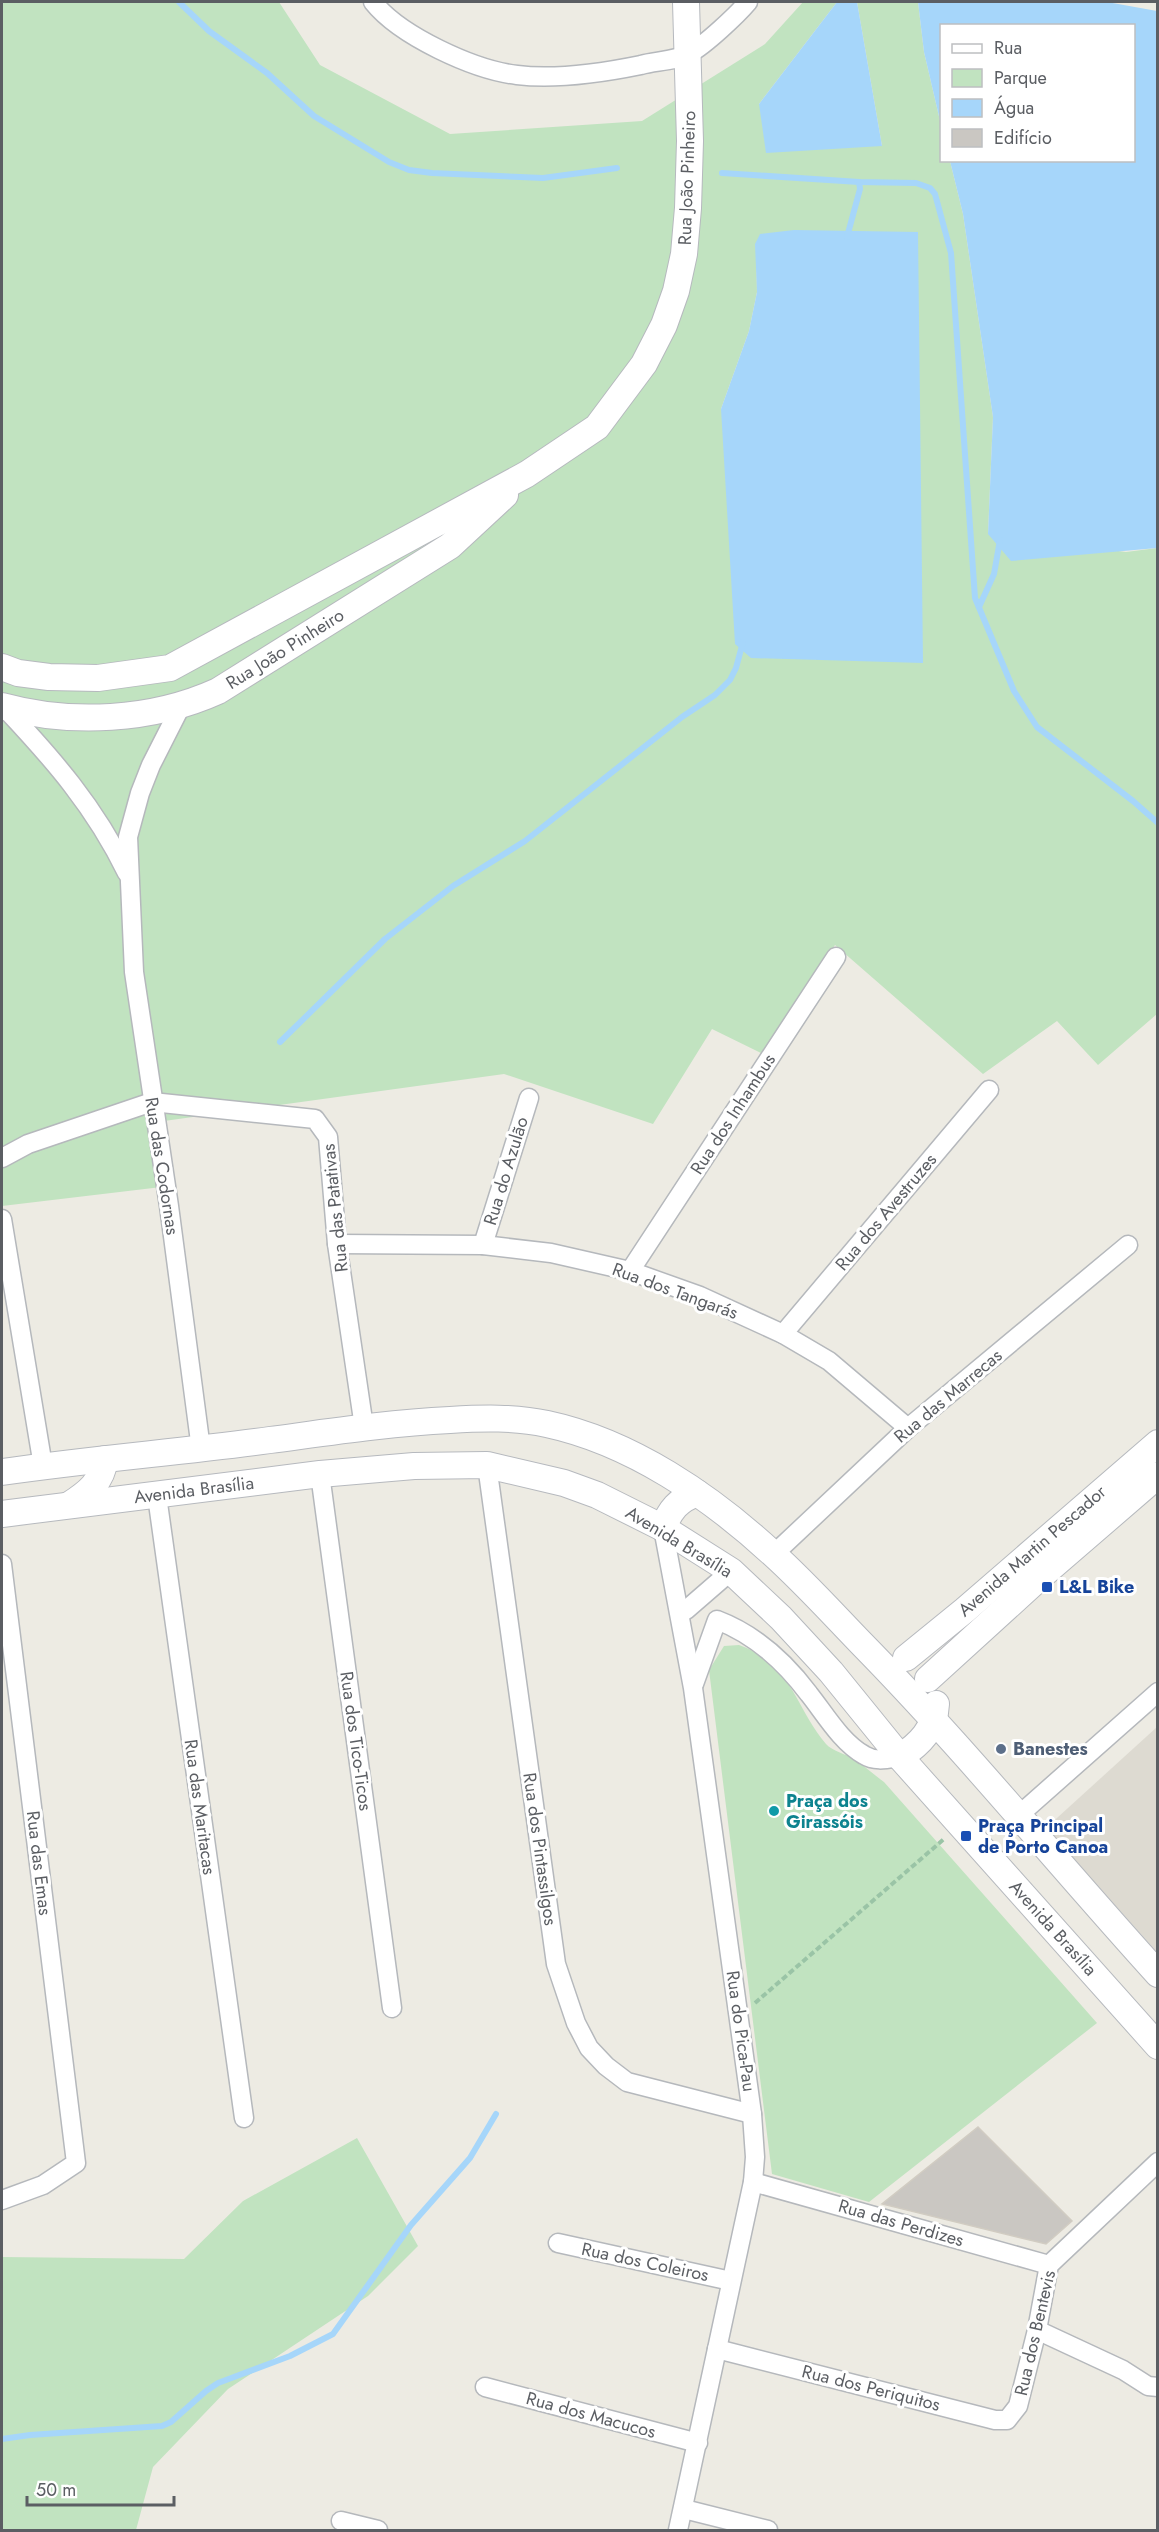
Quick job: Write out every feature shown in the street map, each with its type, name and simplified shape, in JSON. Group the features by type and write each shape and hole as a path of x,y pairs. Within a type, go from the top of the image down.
{"street":[{"path":"373,2 403,29 435,49 517,75 569,75 622,69 689,54 741,11 748,2"},
{"name":"Rua João Pinheiro","path":"2,667 18,673 49,677 98,678 170,668 527,474 597,427 644,364 664,325 676,291 684,254 688,208 689,54 686,2"},
{"name":"Rua João Pinheiro","path":"2,706 35,714 100,717 182,704 218,691 450,546 527,474"},
{"name":"Rua das Codornas","path":"182,704 151,765 140,793 128,837 132,883 131,924 134,972 169,1206 201,1449"},
{"name":"Rua das Codornas","path":"2,706 47,753 85,801 110,840 132,883"},
{"name":"Rua dos Inhambus","path":"630,1271 836,957"},
{"name":"Rua dos Avestruzes","path":"783,1334 989,1090"},
{"name":"Rua do Azulão","path":"483,1245 529,1098"},
{"path":"2,1158 28,1144 152,1102"},
{"name":"Rua das Patativas","path":"152,1102 315,1119 328,1137 337,1244 364,1427"},
{"path":"2,1219 43,1466"},
{"name":"Rua dos Tangarás","path":"337,1244 483,1245 551,1253 630,1271 700,1296 783,1334 829,1361 908,1428"},
{"name":"Rua das Marrecas","path":"774,1554 908,1428 1128,1245"},
{"path":"2,1472 364,1427 470,1419 521,1420 547,1424 608,1443 647,1462 697,1493 774,1554 935,1719 1158,1974"},
{"name":"Avenida Martin Pescador","path":"906,1658 1158,1443"},
{"path":"201,1449 207,1478 212,1488"},
{"path":"69,1505 96,1484 103,1472 105,1459"},
{"name":"Avenida Brasília","path":"2,1514 320,1474 414,1466 487,1465 546,1478 597,1495 663,1528 731,1571 781,1618 831,1672 960,1825 1158,2046"},
{"name":"Rua dos Pintassilgos","path":"487,1465 555,1964 576,2023 590,2048 606,2066 627,2082 752,2114"},
{"name":"Rua dos Tico-Ticos","path":"320,1474 392,2008"},
{"name":"Avenida Martin Pescador","path":"928,1679 1040,1577 1158,1475"},
{"path":"663,1528 672,1508 697,1493"},
{"name":"Rua das Maritacas","path":"157,1496 244,2118"},
{"name":"Rua do Pica-Pau","path":"663,1528 682,1609 752,2114 755,2157 753,2182 678,2530"},
{"name":"Rua das Emas","path":"2,1564 76,2163 43,2186 2,2200"},
{"path":"682,1609 731,1571"},
{"path":"682,1609 717,1620 753,1638 808,1691 841,1735 858,1751 877,1759 900,1756 920,1741 935,1719 935,1698 923,1671 906,1658 894,1654 871,1653"},
{"path":"693,1688 717,1620"},
{"path":"1018,1816 1158,1692"},
{"name":"Rua dos Bentevis","path":"1018,2406 1037,2330 1049,2265 1158,2162"},
{"name":"Rua das Perdizes","path":"753,2182 1049,2265"},
{"name":"Rua dos Coleiros","path":"558,2243 731,2281"},
{"path":"1037,2330 1123,2370 1154,2390"},
{"name":"Rua dos Periquitos","path":"717,2349 995,2420 1007,2420 1018,2406"},
{"name":"Rua dos Macucos","path":"485,2387 698,2443"},
{"path":"684,2509 768,2530"},
{"path":"341,2521 378,2530"}],"path":[{"path":"739,2017 960,1825"}],"shaded area":[{"path":"1157,1727 1157,1952 1046,1828"}],"green space":[{"path":"2,2 279,2 320,65 450,134 642,121 765,44 803,2 837,2 759,104 882,146 857,2 918,2 924,52 940,121 940,162 950,162 963,214 993,417 988,534 1126,552 1157,548 1157,1014 1098,1065 1057,1021 983,1074 835,945 763,1054 712,1029 653,1124 504,1074 164,1121 170,1186 2,1206","holes":["756,244 923,663 721,409 749,331 757,292"]},
{"path":"739,1645 757,1653 781,1674 826,1744 854,1759 884,1782 1097,2023 869,2202 772,2174 709,1670 724,1646"},
{"path":"357,2138 418,2246 368,2296 228,2389 153,2467 136,2530 2,2530 2,2257 184,2259 243,2201"}],"water":[{"path":"837,2 857,2 882,146 766,153 759,104"},
{"path":"918,2 1107,2 1157,11 1157,548 1011,561 988,534 993,417 963,214 950,162 1135,162 1135,24 940,24 940,121 924,52"},
{"path":"794,230 918,232 923,663 751,658 735,644 721,409 749,331 757,292 755,244 760,234"}],"building":[{"path":"978,2127 1072,2221 1046,2244 882,2204"}],"waterway":[{"path":"179,2 209,31 267,73 314,116 389,162 409,170 543,178 617,168"},
{"path":"722,173 859,182 916,183 930,188 935,194 951,253 975,598 1014,691 1037,727 1158,823"},
{"path":"847,237 860,189 859,182"},
{"path":"979,607 994,574 1000,540"},
{"path":"280,1042 385,939 453,886 525,841 682,717 715,695 730,680 743,642"},
{"path":"2,2439 162,2426 171,2422 218,2383 290,2356 333,2334 411,2225 470,2158 496,2114"}],"place":[{"name":"L&L Bike","path":"1047,1587"},
{"name":"Banestes","path":"1001,1749"},
{"name":"Praça dos Girassóis","path":"774,1811"},
{"name":"Praça Principal de Porto Canoa","path":"966,1836"}]}
